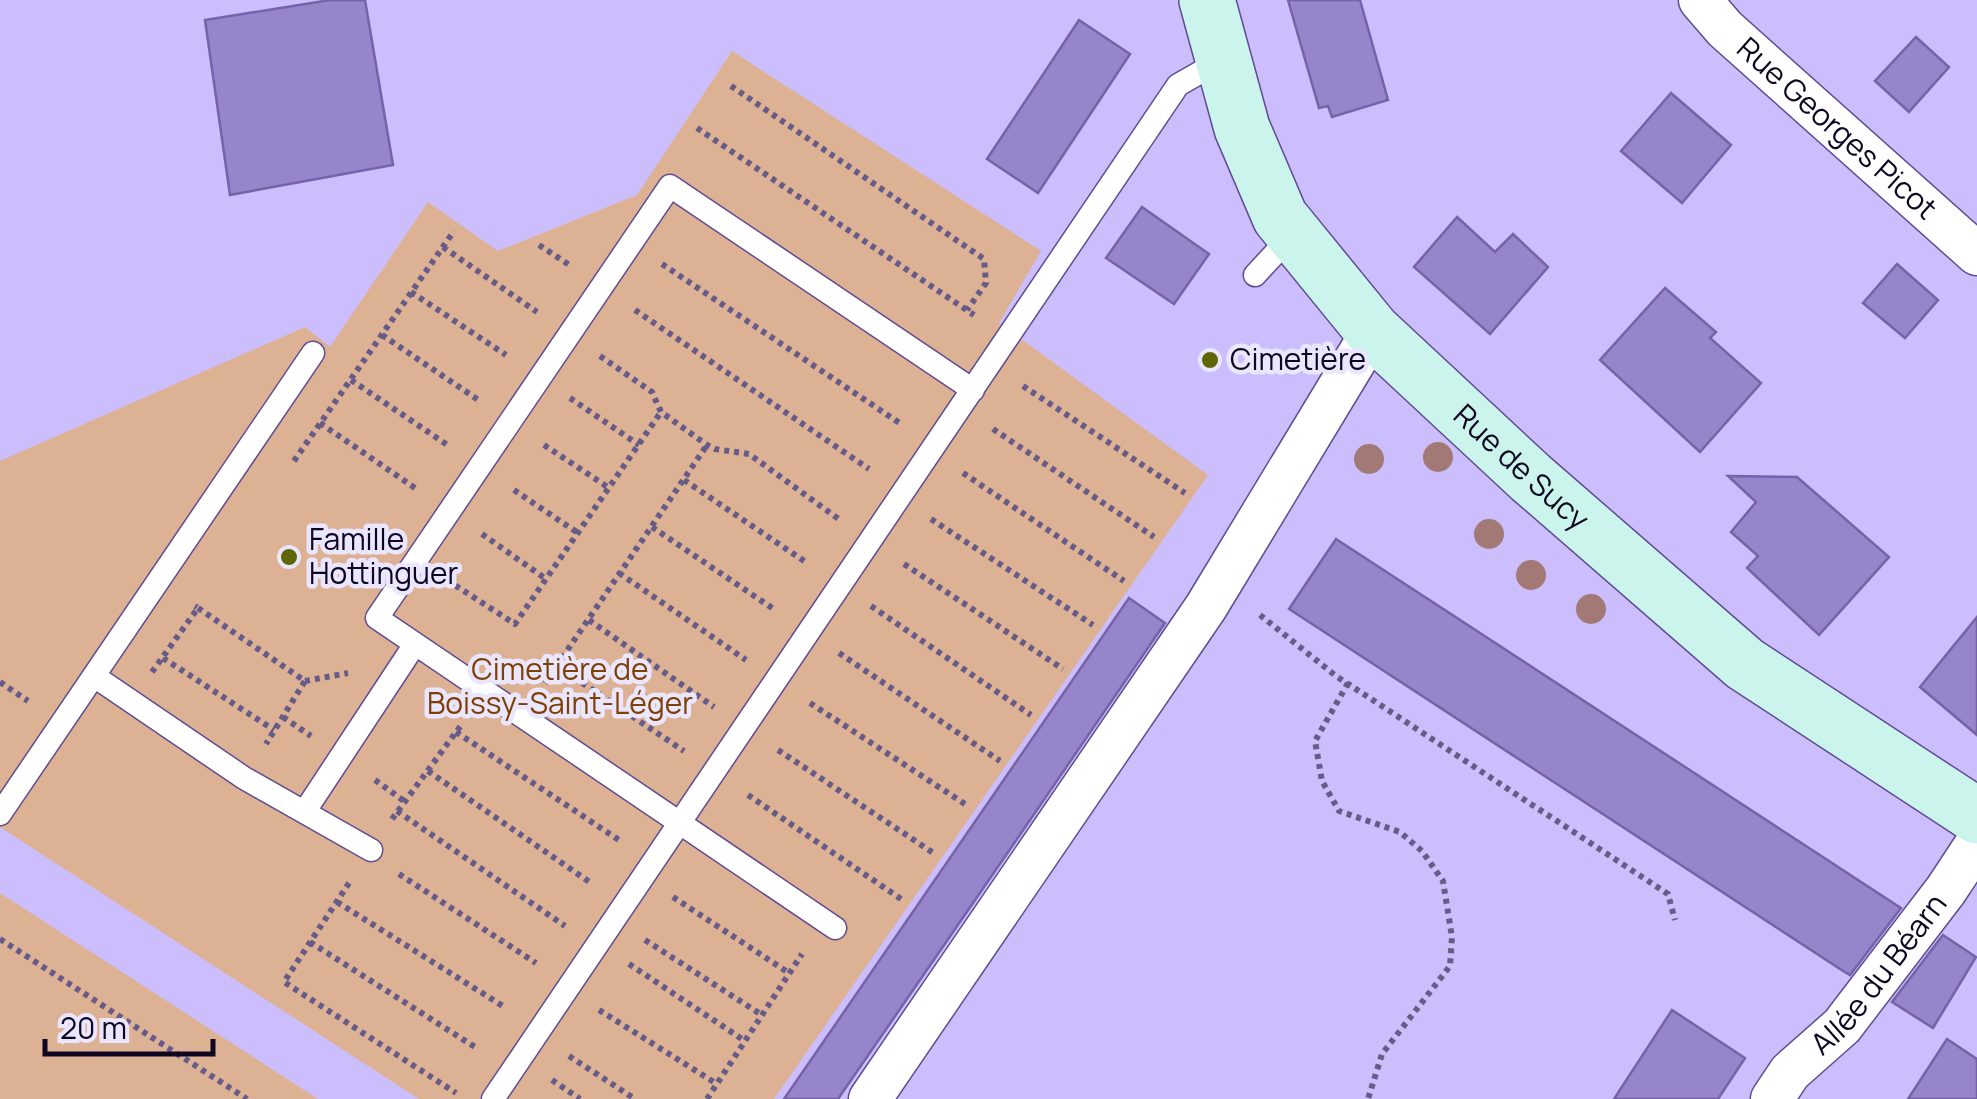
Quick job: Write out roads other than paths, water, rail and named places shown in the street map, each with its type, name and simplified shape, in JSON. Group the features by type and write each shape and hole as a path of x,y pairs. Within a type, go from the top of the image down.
{"main road":[{"name":"Rue de Sucy","path":"1207,0 1242,128 1280,217 1373,331 1531,478 1744,664 1977,816"}],"street":[{"name":"Rue Georges Picot","path":"1700,0 1725,29 1977,254"},
{"path":"870,1099 1231,567 1373,331"},
{"name":"Allée du Béarn","path":"1772,1099 1790,1072 1842,1026 1977,843"}],"lane":[{"path":"494,1099 1178,85 1222,60"},
{"path":"829,924 377,618 670,186 967,398"},
{"path":"1255,275 1293,234"},
{"path":"0,814 313,353"},
{"path":"306,811 416,644"},
{"path":"94,676 244,778 306,811 369,852"}],"place":[{"name":"Cimetière","path":"1210,360"},
{"name":"Famille Hottinguer","path":"289,557"}],"park label":[{"name":"Cimetière de Boissy-Saint-Léger","path":"560,687"}]}
